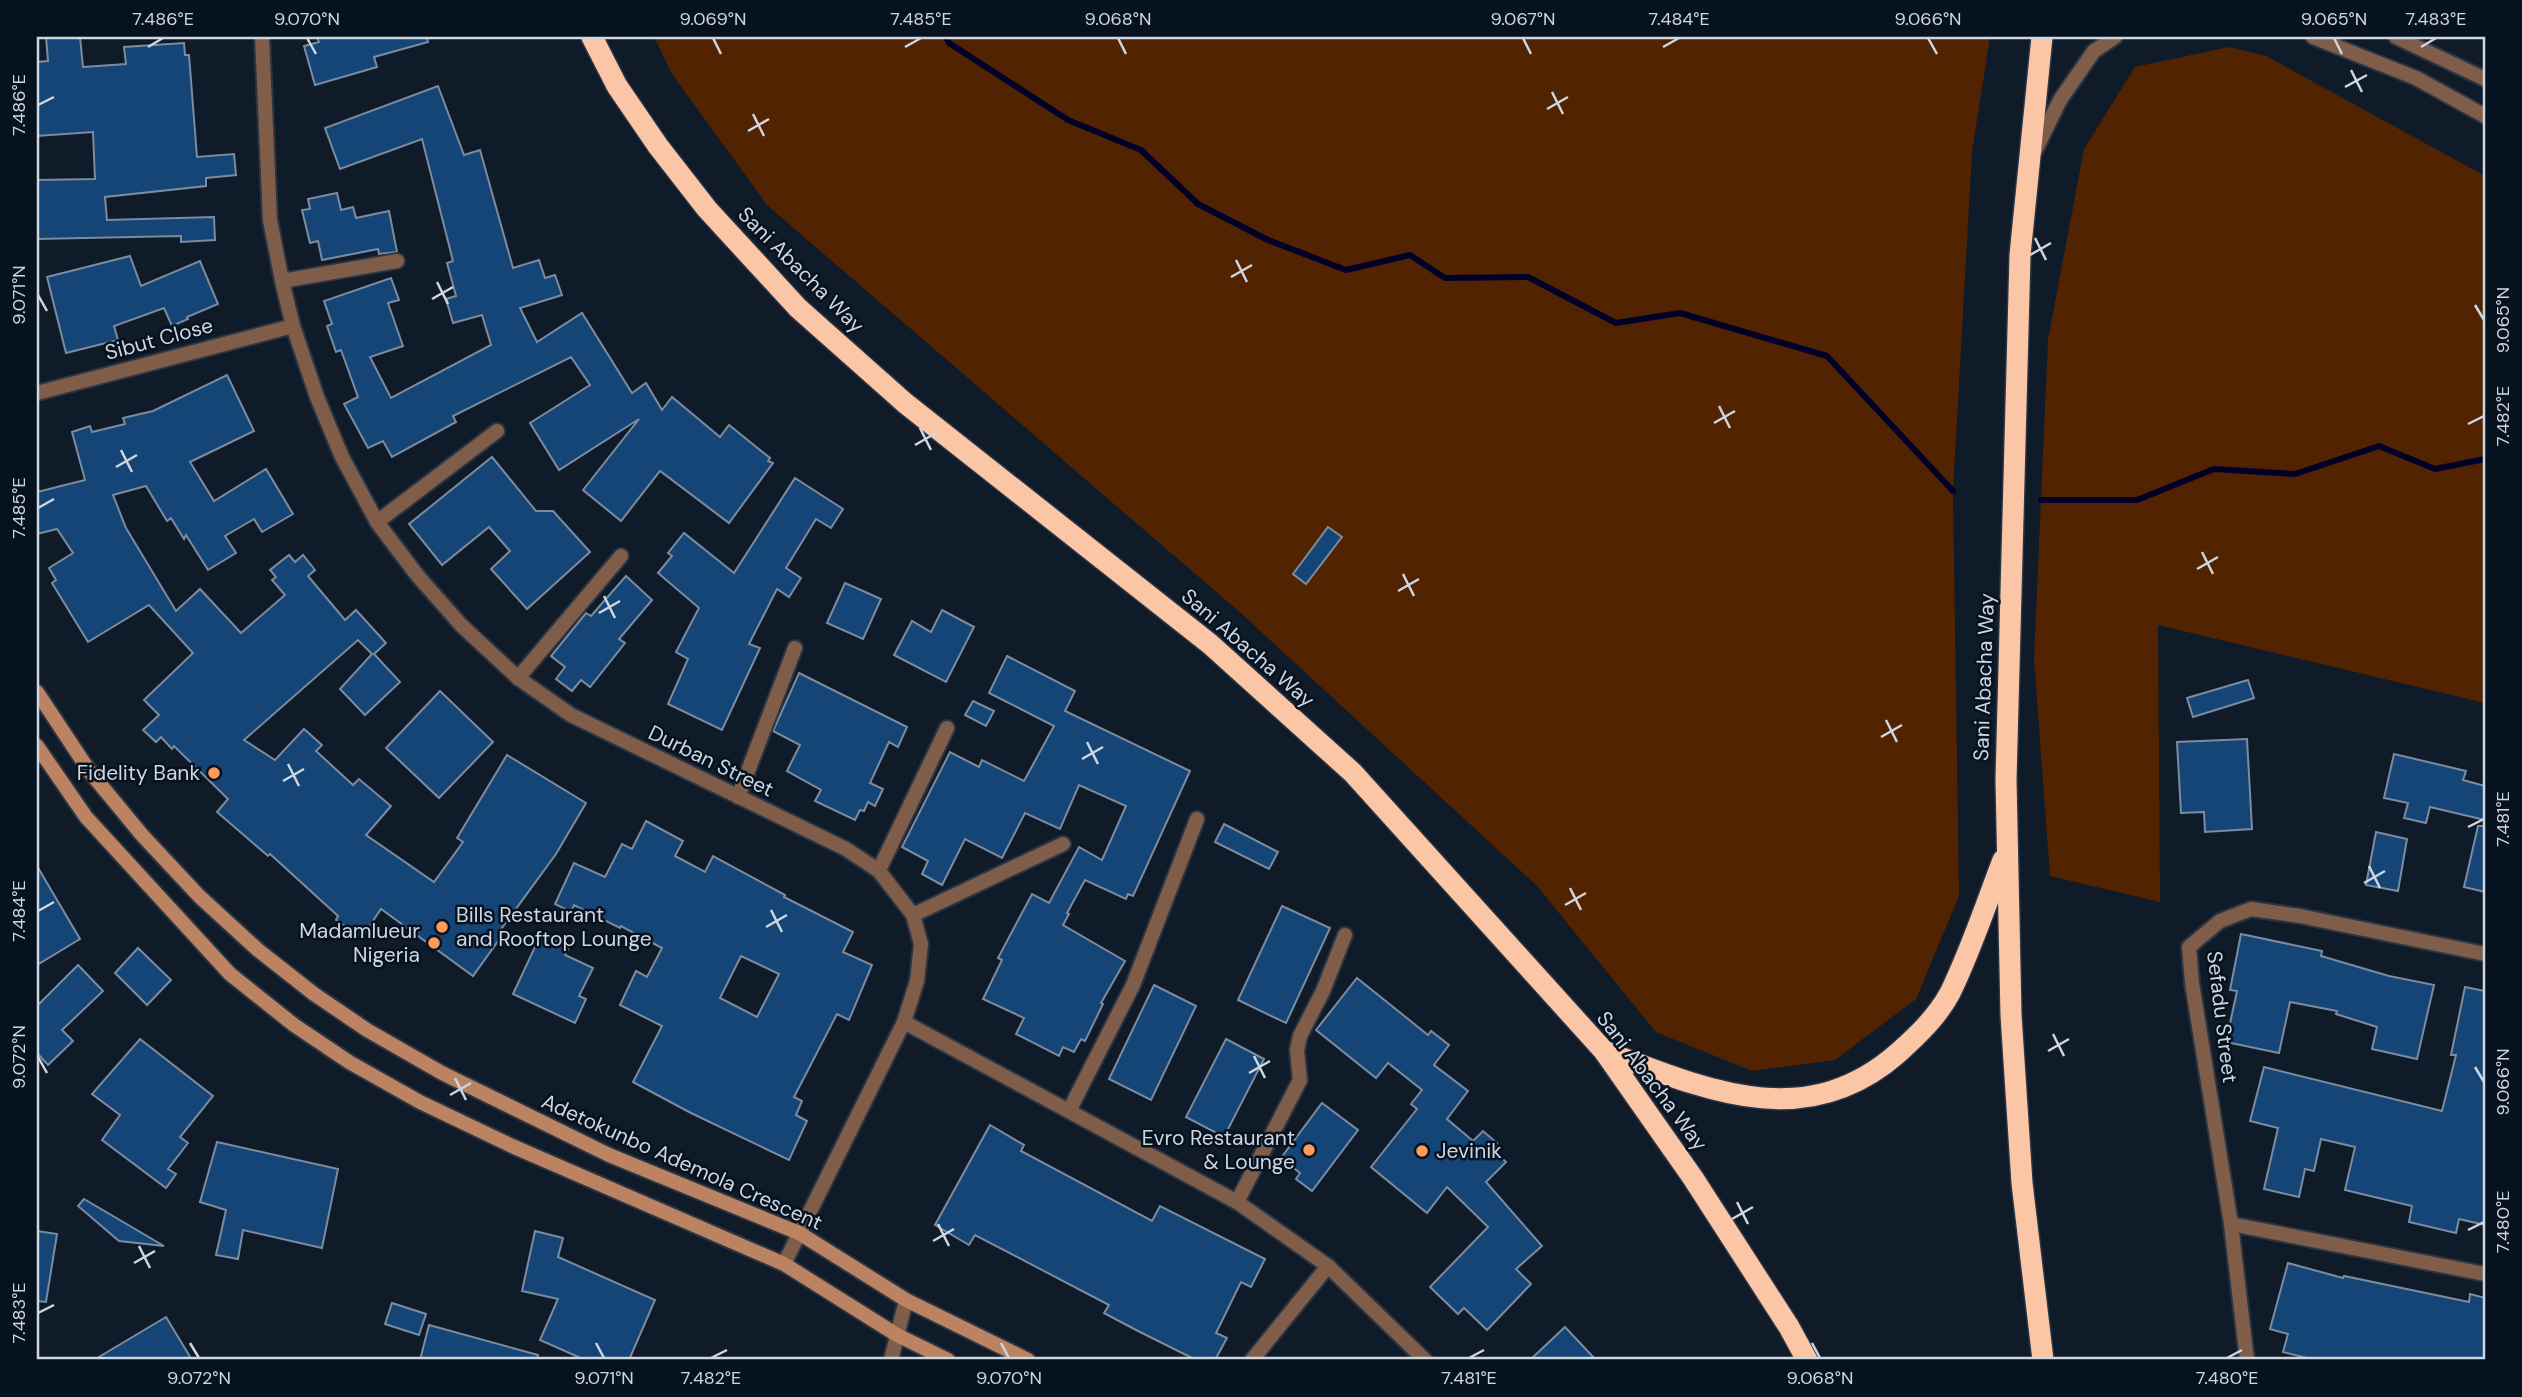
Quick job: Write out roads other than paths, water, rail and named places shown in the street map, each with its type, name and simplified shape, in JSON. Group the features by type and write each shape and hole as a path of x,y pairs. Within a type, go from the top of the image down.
{"highway":[{"name":"Sani Abacha Way","path":"592,37 617,86 658,146 706,209 798,308 905,402 1210,644 1353,773 1604,1051 1693,1178 1807,1360"},
{"name":"Sani Abacha Way","path":"2042,37 2020,255 2006,780 2011,1014 2022,1183 2043,1360"},
{"path":"1604,1051 1694,1085 1738,1096 1784,1100 1826,1092 1861,1080 1888,1062 1925,1030 1949,995 2007,847"}],"main road":[{"name":"Adetokunbo Ademola Crescent","path":"37,692 90,772 142,835 209,905 258,950 314,994 368,1030 442,1073 609,1156 799,1233 906,1300 1028,1360"},
{"path":"37,746 86,817 230,974 294,1025 349,1062 420,1102 512,1146 784,1264 897,1335 948,1360"}],"street":[{"name":"Durban Street","path":"262,37 270,219 282,282 293,326 317,397 342,457 377,522 417,575 461,625 518,678 571,715 846,849 878,870 913,915 921,944 917,981 904,1021 784,1264"},
{"path":"2029,162 2060,100 2094,51 2115,37"},
{"path":"2313,37 2416,78 2485,117"},
{"path":"2396,37 2485,79"},
{"path":"282,282 397,261"},
{"name":"Sibut Close","path":"37,393 293,326"},
{"path":"377,522 497,431"},
{"path":"518,678 621,556"},
{"path":"738,797 795,648"},
{"path":"878,870 947,728"},
{"path":"1069,1111 1133,985 1197,819"},
{"path":"913,915 1063,844"},
{"name":"Sefadu Street","path":"2247,1360 2231,1224 2192,983 2189,947 2220,921 2251,909 2300,916 2485,954"},
{"path":"1237,1202 1300,1080 1297,1050 1300,1036 1323,991 1345,935"},
{"path":"904,1021 1237,1202 1328,1266 1425,1360"},
{"path":"2231,1224 2485,1274"},
{"path":"1252,1360 1328,1266"},
{"path":"891,1360 906,1300"}],"waterway":[{"path":"946,37 949,43 1068,120 1141,150 1198,204 1268,240 1346,270 1410,255 1445,278 1528,277 1616,323 1680,313 1827,356 1953,491"},
{"path":"2041,500 2137,500 2214,469 2295,474 2379,446 2435,469 2485,459"}],"place":[{"name":"Fidelity Bank","path":"214,773"},
{"name":"Bills Restaurant and Rooftop Lounge","path":"442,927"},
{"name":"Madamlueur Nigeria","path":"434,943"},
{"name":"Evro Restaurant & Lounge","path":"1309,1150"},
{"name":"Jevinik","path":"1422,1151"}]}
